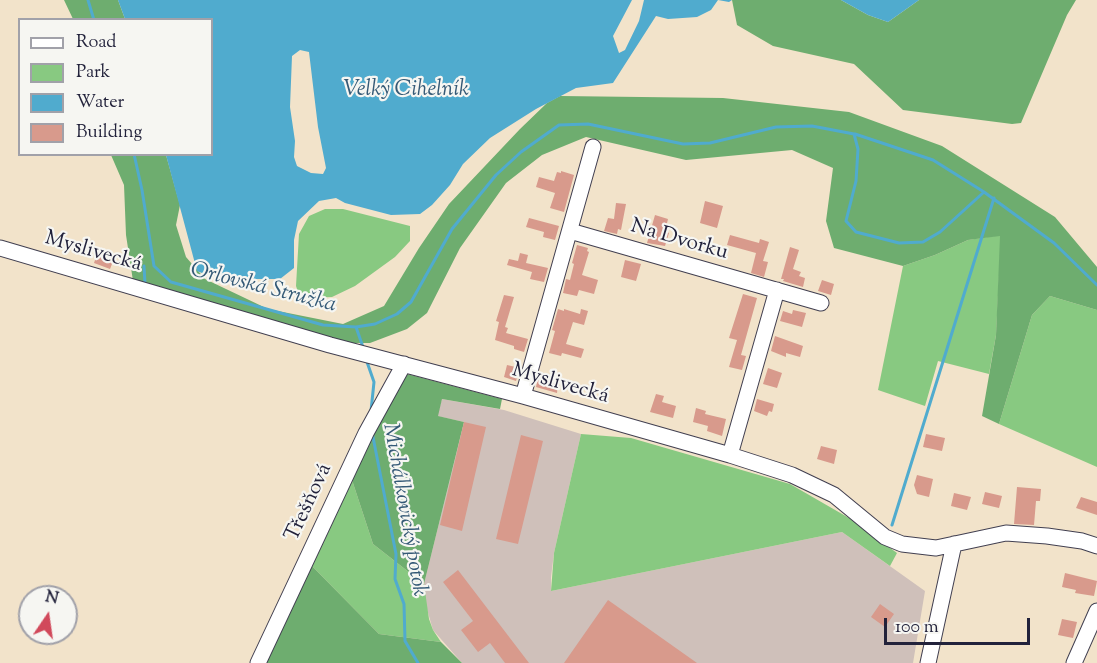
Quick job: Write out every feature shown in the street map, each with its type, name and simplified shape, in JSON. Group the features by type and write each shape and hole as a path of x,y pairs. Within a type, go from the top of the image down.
{"street":[{"path":"523,396 593,147"},
{"name":"Na Dvorku","path":"570,231 821,303"},
{"name":"Myslivecká","path":"0,248 351,350 730,455 792,475 834,495 885,537 902,544 936,548 1006,533 1047,536 1097,546"},
{"path":"730,455 777,290"},
{"name":"Třešňová","path":"258,663 366,433 404,364"},
{"path":"928,663 954,543"},
{"path":"1074,663 1097,611"}],"shaded area":[{"path":"442,399 504,410 581,434 554,553 551,591 842,532 925,591 913,663 462,663 433,630 425,602 424,584 464,422 437,416"}],"green space":[{"path":"64,0 118,0 125,18 73,18"},
{"path":"732,0 841,0 868,15 888,22 919,0 1076,0 1067,15 1021,123 1012,124 903,110 854,64 773,46 737,25"},
{"path":"560,96 723,98 849,112 942,146 1055,217 1097,267 1097,310 1050,296 1032,315 999,424 982,416 996,335 1000,236 968,240 903,266 834,248 826,221 833,168 792,150 686,160 586,137 542,155 506,183 460,248 427,313 407,329 370,343 350,343 133,281 126,235 124,185 111,156 166,156 180,205 176,225 186,257 205,279 268,309 343,324 384,306 449,204 547,103"},
{"path":"325,209 343,209 410,226 410,241 395,257 355,286 332,297 308,298 298,292 296,286 299,234 309,216"},
{"path":"1001,235 996,335 989,374 938,361 925,406 878,390 903,266 968,240"},
{"path":"1050,296 1097,310 1097,467 999,424 1032,315"},
{"path":"407,374 502,399 500,409 442,399 438,416 464,422 424,584 373,544 352,480 382,417"},
{"path":"581,434 631,438 790,484 849,518 897,553 890,566 842,532 551,591 554,553"},
{"path":"352,480 373,544 424,584 429,619 441,642 379,634 310,564"},
{"path":"310,564 379,634 441,642 462,663 265,663"}],"water":[{"name":"Velký Cihelník","path":"118,0 632,0 613,36 619,53 625,50 639,21 644,0 718,0 711,10 697,17 668,19 656,16 613,83 576,88 536,109 490,138 463,164 450,185 432,205 420,214 391,215 345,203 336,198 319,201 298,221 294,240 294,268 280,279 207,275 197,271 166,156 213,156 213,18 125,18","holes":["300,50 309,52 318,127 326,168 323,174 311,173 297,166 294,157 295,141 290,107 292,56"]},
{"path":"841,0 919,0 888,22 868,15"}],"building":[{"path":"561,171 574,175 564,212 550,208 555,193 536,187 539,177 554,181 557,172 561,173"},
{"path":"705,201 723,206 717,228 700,223"},
{"path":"616,203 626,204 621,230 618,229 617,234 604,231 608,218 614,219"},
{"path":"655,215 668,219 665,231 669,233 665,246 647,243"},
{"path":"529,218 559,226 555,240 543,237 544,232 526,227"},
{"path":"730,235 759,243 760,239 769,242 763,261 768,262 764,277 751,273 756,253 727,245"},
{"path":"577,245 588,248 589,252 582,275 598,280 594,294 579,290 577,296 563,293 566,279 570,280"},
{"path":"790,247 799,250 793,269 801,272 799,276 805,278 803,287 781,279"},
{"path":"98,251 115,256 110,269 94,263"},
{"path":"520,253 528,255 526,263 548,268 544,282 530,279 532,272 507,265 509,259 518,261"},
{"path":"625,260 641,264 636,281 621,277"},
{"path":"822,280 834,284 831,295 818,291"},
{"path":"743,294 757,298 741,355 746,356 742,370 729,367 737,340 729,338"},
{"path":"504,295 514,297 505,327 508,328 506,333 528,339 524,352 495,340 499,322 496,321"},
{"path":"558,309 580,314 581,309 588,311 584,325 573,322 566,344 584,349 581,358 562,353 561,356 549,353"},
{"path":"793,310 806,313 802,327 780,321 783,311 792,314"},
{"path":"775,336 803,346 800,357 786,353 786,357 771,351"},
{"path":"507,365 520,368 516,381 504,377"},
{"path":"768,368 782,373 777,388 763,384"},
{"path":"538,378 558,384 557,393 536,387"},
{"path":"656,394 664,396 662,402 676,406 673,418 650,412"},
{"path":"757,399 774,404 772,412 769,411 767,416 754,411"},
{"path":"696,408 706,411 705,414 726,419 722,436 707,431 708,426 693,422"},
{"path":"464,422 486,427 462,531 440,525"},
{"path":"926,434 945,438 942,451 923,447"},
{"path":"521,435 543,441 518,544 496,539"},
{"path":"821,446 837,450 834,464 817,459"},
{"path":"917,475 933,479 929,497 917,494 914,485"},
{"path":"1017,487 1041,489 1040,501 1036,501 1034,525 1014,524"},
{"path":"985,492 1002,496 999,508 982,504"},
{"path":"954,493 971,497 967,510 951,506"},
{"path":"1081,497 1097,502 1097,515 1076,508"},
{"path":"458,570 529,663 505,663 490,643 478,652 461,630 473,621 443,582"},
{"path":"1065,573 1097,581 1094,596 1075,593 1076,590 1062,587"},
{"path":"608,600 697,663 564,663"},
{"path":"880,604 894,614 885,627 871,617"},
{"path":"1062,619 1077,622 1073,638 1058,635"}],"waterway":[{"name":"Orlovská Stružka","path":"88,0 93,18"},
{"name":"Orlovská Stružka","path":"134,156 154,266 171,282 323,325 356,327 375,324 397,314 411,302 452,229 496,175 521,152 559,125 588,124 683,144 710,143 776,127 812,126 854,134 858,149 856,181 846,221 856,232 899,243 923,242 940,232 984,192 1054,243 1097,285"},
{"path":"855,134 933,160 984,192"},
{"path":"892,525 994,198"},
{"name":"Michálkovický potok","path":"144,266 145,284"},
{"name":"Michálkovický potok","path":"356,327 364,350"},
{"name":"Michálkovický potok","path":"367,362 374,382 371,411"},
{"name":"Michálkovický potok","path":"372,432 396,554 395,579 404,604 405,641 418,663"}]}
